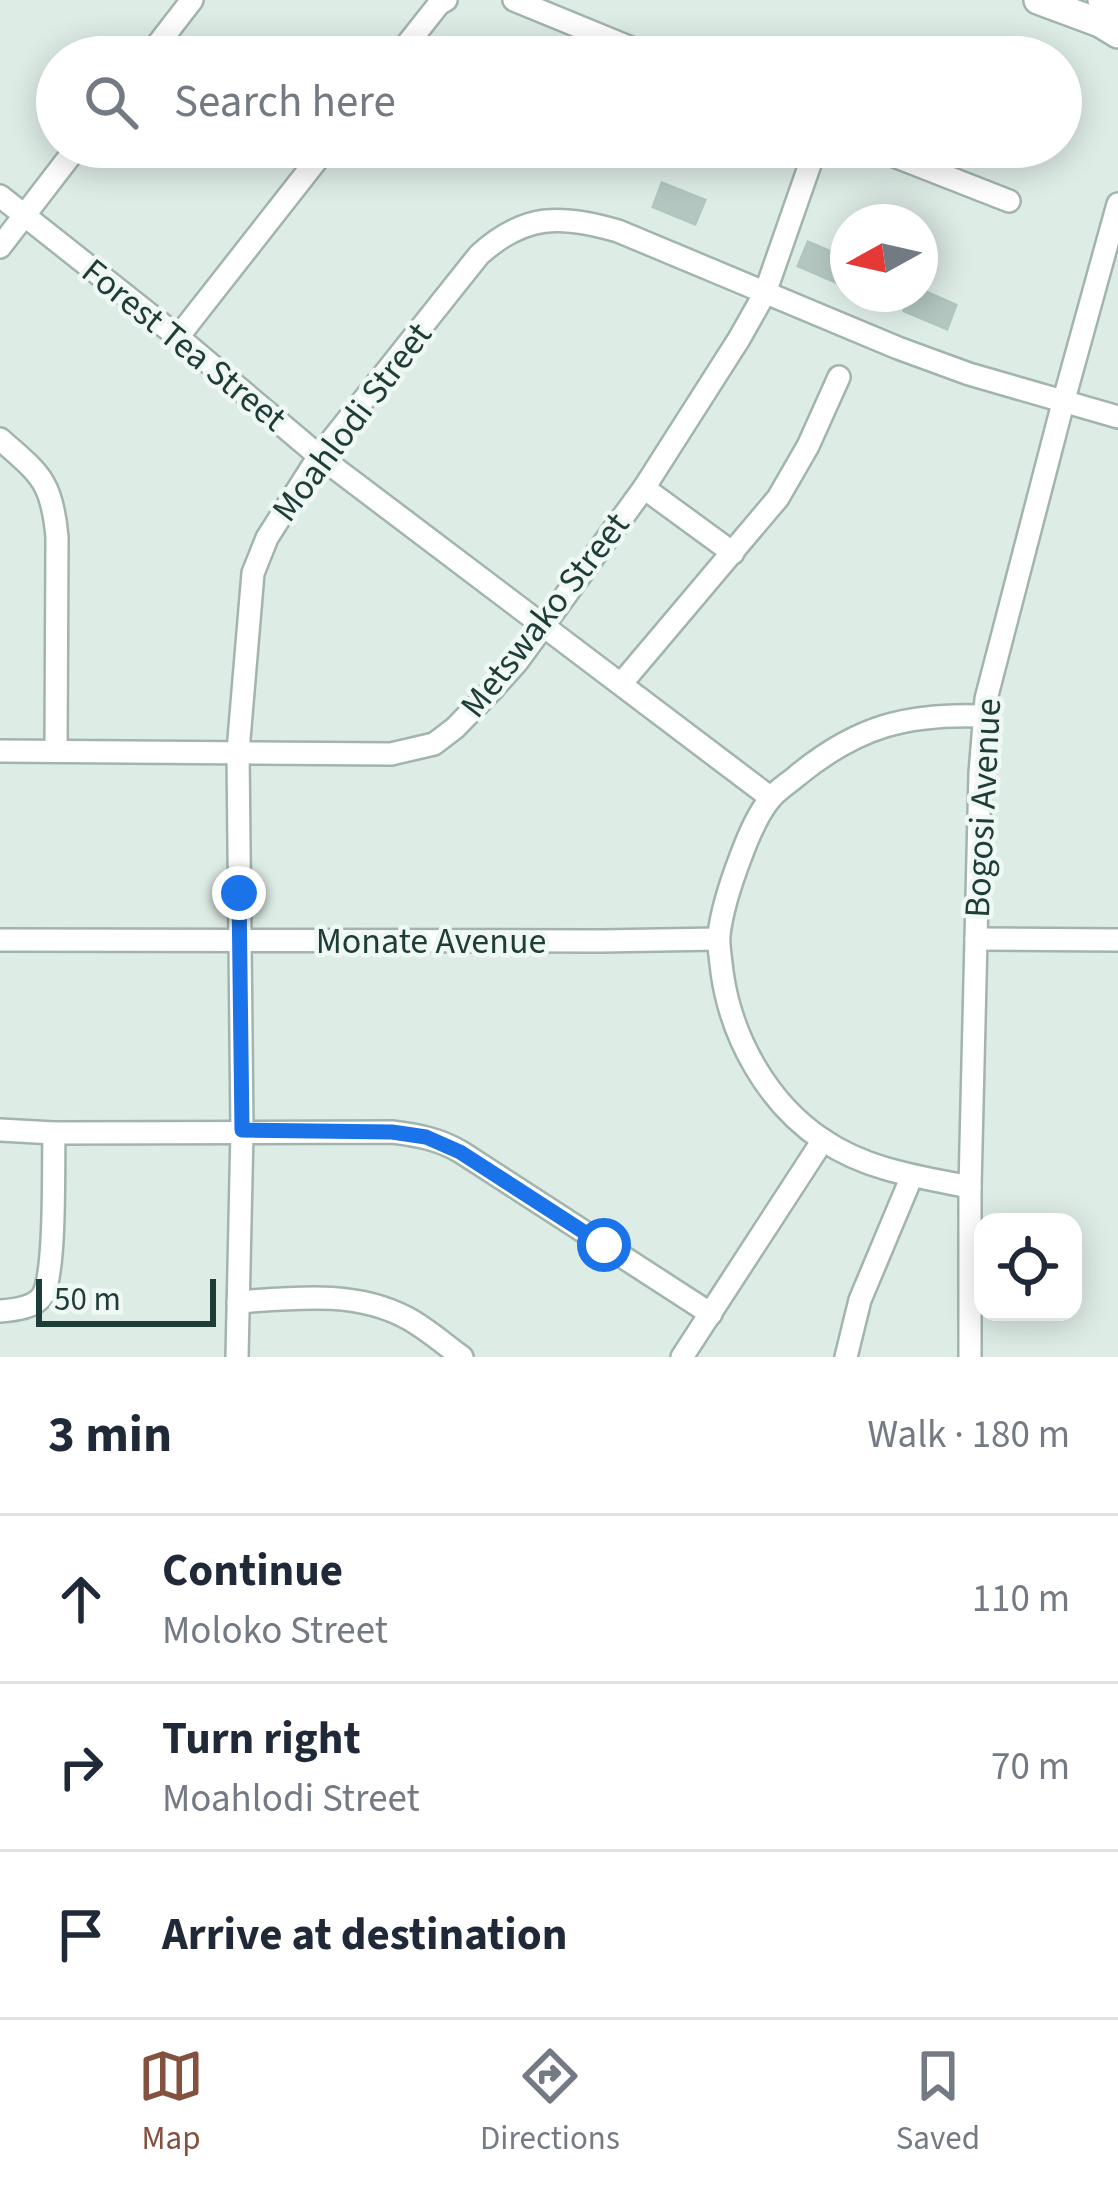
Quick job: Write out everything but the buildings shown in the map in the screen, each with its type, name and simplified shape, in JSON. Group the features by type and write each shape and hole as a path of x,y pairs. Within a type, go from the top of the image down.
{"street":[{"path":"164,36 192,0"},
{"path":"514,0 601,36"},
{"path":"1038,0 1118,34"},
{"path":"1102,0 1118,6"},
{"path":"415,36 443,2"},
{"path":"0,247 61,168"},
{"path":"178,338 311,168"},
{"name":"Metswako Street","path":"0,751 391,754 434,744 492,690 644,488 765,293 809,168"},
{"path":"925,168 1009,201"},
{"name":"Forest Tea Street","path":"0,196 319,456 770,798"},
{"name":"Bogosi Avenue","path":"970,1357 970,1187 985,716 991,675 1118,204"},
{"name":"Moahlodi Street","path":"237,1357 242,1130 238,751 253,573 267,538 319,456 479,255 520,226 543,220 588,222 916,355 1118,417"},
{"path":"621,684 778,498 839,377"},
{"path":"0,439 36,470 54,503 56,752"},
{"path":"644,488 733,553"},
{"path":"970,1187 878,1168 823,1140 778,1099 738,1032 725,990 718,939 728,890 749,835 770,798 823,755 885,724 919,717 985,716"},
{"name":"Monate Avenue","path":"0,940 718,939"},
{"path":"976,939 1118,940"},
{"path":"0,1130 392,1132 445,1143 711,1314"},
{"path":"0,1311 27,1306 45,1291 54,1132"},
{"path":"682,1357 823,1140"},
{"path":"846,1357 860,1300 912,1176"},
{"path":"238,1302 320,1297 367,1302 408,1318 462,1357"}],"route":[{"path":"239,893 242,1130 392,1132 445,1143 604,1245"}]}
